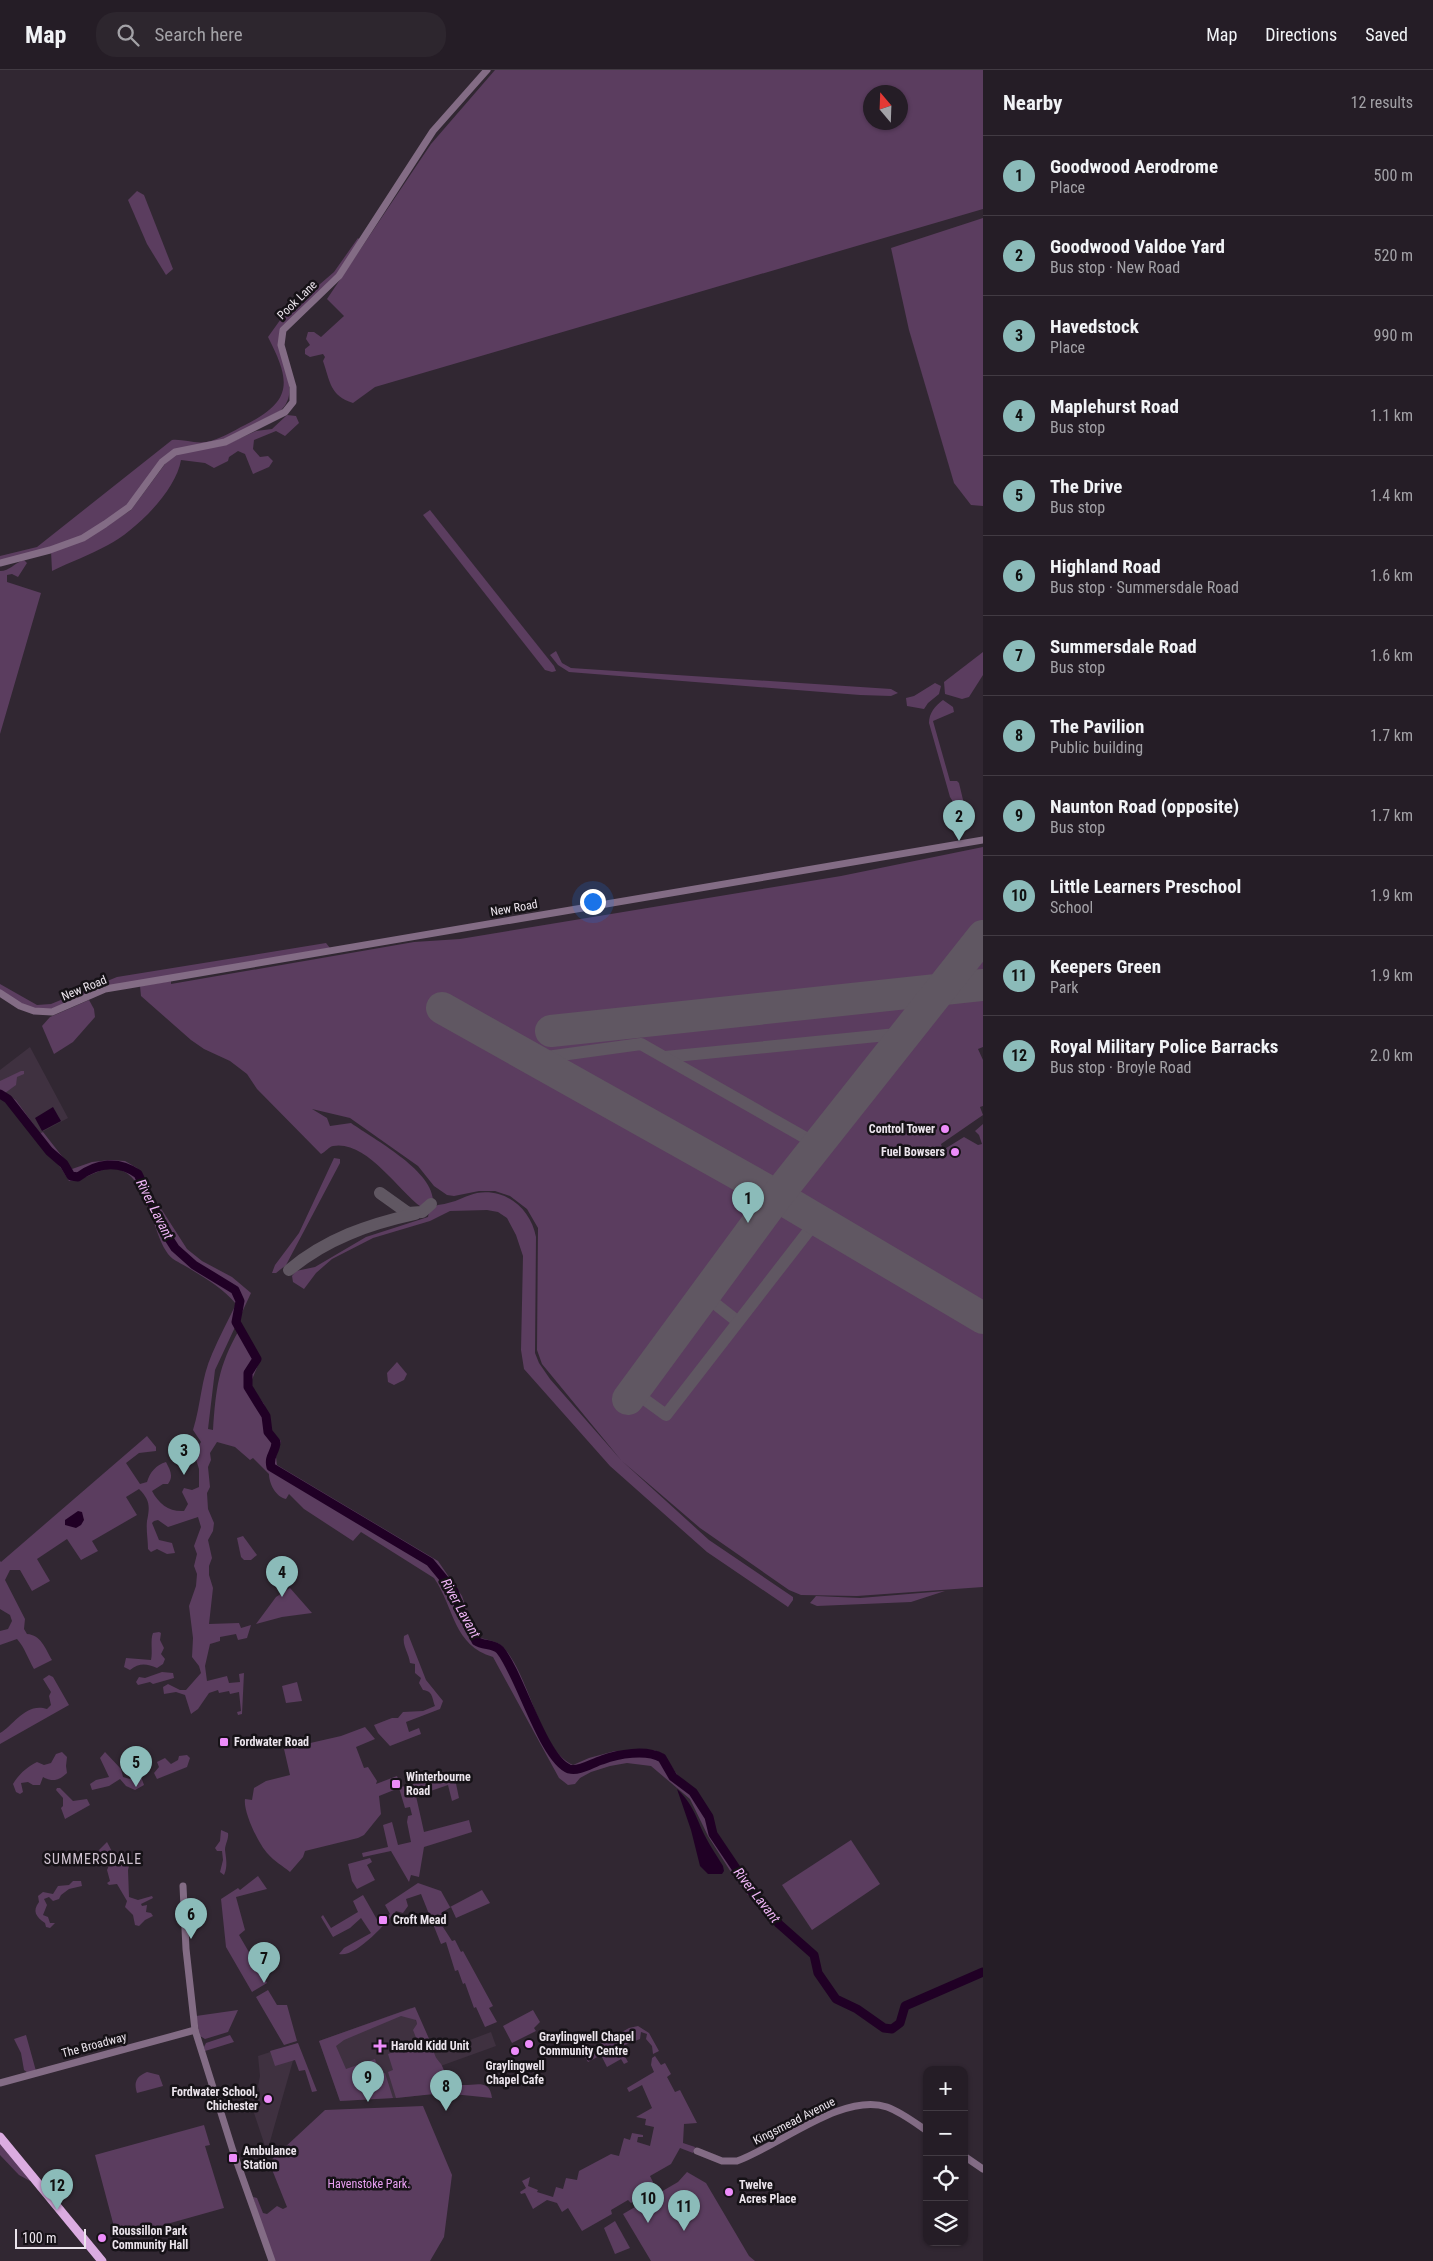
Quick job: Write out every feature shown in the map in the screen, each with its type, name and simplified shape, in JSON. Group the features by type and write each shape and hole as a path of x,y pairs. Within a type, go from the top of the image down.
{"main road":[{"path":"0,2136 102,2261"}],"street":[{"name":"Pook Lane","path":"0,563 83,538 129,507 162,462 175,452 225,442 285,412 293,402 293,387 280,345 283,330 339,276 433,131 487,70"},
{"name":"New Road","path":"0,993 20,1006 34,1011 52,1012 105,989 129,984 983,840"},
{"path":"183,1886 186,1949 195,2030 233,2151 272,2261"},
{"name":"The Broadway","path":"0,2083 195,2030"},
{"name":"Kingsmead Avenue","path":"697,2151 722,2161 737,2161 836,2112 865,2104 888,2107 923,2128"},
{"path":"968,2159 983,2169"}],"shaded area":[{"path":"30,1047 68,1118 40,1133 16,1100 0,1089 0,1070"},
{"path":"53,1107 61,1121 42,1131 35,1118"},
{"path":"78,1511 82,1512 84,1520 81,1525 76,1528 65,1525 65,1520"},
{"path":"677,1789 691,1805 707,1840 723,1866 724,1871 722,1874 708,1874 700,1866 691,1830"},
{"path":"411,2008 443,2093 340,2101 319,2041"},
{"path":"491,2032 496,2046 435,2068 430,2055"},
{"name":"Fordwater School, Chichester","path":"298,2043 267,2152 250,2101 258,2097 260,2092 258,2086 260,2076 258,2056"}],"green space":[{"path":"495,70 983,70 983,209 375,387 353,403 345,400 335,392 323,361 325,357 323,354 310,357 305,354 305,349 310,345 306,339 308,332 314,332 321,337 344,316 327,299 431,144"},
{"path":"137,191 144,195 173,269 166,275 147,244 128,200"},
{"path":"983,218 983,506 971,505 954,483 909,330 891,248"},
{"path":"358,238 360,240 337,274 281,329 280,349 289,382 289,392 287,402 280,411 224,440 174,450 127,506 82,536 49,548 0,561 0,556 37,547 172,440 211,441 261,416 272,407 283,389 283,378 281,366 268,337 283,316 334,272"},
{"path":"287,415 296,416 299,423 285,436 276,431 254,440 253,449 260,457 268,456 273,461 269,467 253,474 245,454 238,451 229,457 228,461 214,468 205,463 181,460 178,472 163,497 142,520 119,539 52,571 51,551 85,540 131,510 165,464 176,454 225,445 256,431 272,429"},
{"path":"430,510 554,666 556,671 545,670 423,515"},
{"path":"24,560 27,563 18,577 12,574 7,575 7,582 41,593 0,734 0,571 7,570"},
{"path":"556,651 562,663 571,668 891,689 898,693 891,696 860,695 569,672 558,665 550,655"},
{"path":"983,652 983,675 969,697 962,699 945,694 944,682"},
{"path":"935,683 941,686 939,694 924,709 907,706 906,698 914,696"},
{"path":"943,700 953,707 954,712 933,721 950,781 957,781 959,783 964,804 955,805 950,797 929,723 933,710"},
{"path":"983,847 983,1047 978,1049 983,1060 983,1106 980,1107 983,1115 941,1144 943,1150 964,1137 978,1145 982,1144 979,1135 975,1131 983,1124 983,1587 857,1596 801,1595 789,1590 700,1528 622,1461 709,1540 793,1597 793,1600 788,1607 707,1552 610,1466 524,1369 521,1350 523,1256 516,1235 507,1218 498,1212 487,1210 450,1211 430,1221 373,1238 332,1259 316,1273 304,1289 293,1282 292,1276 296,1271 315,1267 366,1237 428,1217 431,1209 435,1206 477,1193 488,1192 508,1198 516,1203 529,1218 536,1237 535,1353 539,1363 550,1379 621,1460 542,1364 537,1350 538,1228 527,1209 510,1196 495,1191 479,1191 454,1196 447,1195 434,1186 418,1166 350,1118 312,1109 327,1118 330,1126 351,1123 400,1156 422,1177 430,1188 433,1199 428,1205 421,1207 369,1158 357,1150 345,1146 333,1146 321,1154 257,1089 247,1074 230,1061 204,1049 191,1040 141,996 140,986 171,981 171,984 414,942 460,939 841,876"},
{"path":"326,943 330,948 104,987 68,1004 44,1011 22,1005 0,990 0,984 37,1005 51,1004 117,977"},
{"path":"89,1000 94,1009 95,1017 73,1042 54,1054 42,1026 50,1017"},
{"path":"24,1071 24,1074 17,1077 16,1085 5,1093 16,1100 40,1133 43,1132 72,1169 92,1162 110,1160 125,1161 137,1168 154,1203 162,1210 187,1249 202,1261 232,1277 251,1293 215,1370 208,1429 213,1430 215,1402 222,1367 239,1330 260,1360 251,1382 253,1389 264,1404 271,1432 281,1441 276,1457 277,1465 438,1561 462,1596 476,1637 500,1644 511,1658 520,1673 551,1744 561,1757 573,1765 589,1758 615,1751 654,1750 663,1754 678,1776 699,1794 710,1814 714,1828 754,1890 748,1895 736,1880 708,1836 690,1799 651,1766 627,1763 610,1766 591,1772 580,1778 575,1784 568,1785 559,1778 493,1657 470,1644 462,1635 434,1578 361,1532 353,1541 304,1509 289,1494 286,1499 282,1498 272,1486 269,1474 253,1458 250,1460 235,1447 217,1442 210,1453 211,1460 208,1467 210,1487 207,1493 208,1509 214,1523 213,1531 208,1540 212,1558 209,1566 209,1575 213,1588 209,1624 239,1623 241,1628 251,1625 247,1638 238,1640 236,1634 220,1637 220,1641 210,1644 205,1666 207,1681 227,1676 229,1683 240,1682 239,1674 244,1673 242,1714 238,1715 237,1712 241,1711 239,1692 230,1694 229,1691 219,1693 218,1690 209,1693 198,1709 191,1714 185,1695 176,1692 164,1694 163,1687 168,1684 180,1690 186,1690 201,1673 199,1666 192,1657 193,1638 189,1606 196,1586 197,1574 194,1566 197,1554 194,1546 201,1527 198,1517 168,1527 158,1520 154,1521 152,1523 159,1540 172,1543 175,1553 167,1554 157,1549 151,1552 148,1549 148,1504 139,1489 126,1497 137,1515 92,1541 98,1551 81,1560 67,1539 37,1559 50,1581 32,1591 20,1570 10,1570 5,1580 25,1619 24,1629 27,1634 39,1640 52,1660 34,1669 17,1639 0,1645 0,1631 8,1629 12,1621 10,1615 0,1609 0,1561 147,1436 156,1447 156,1451 139,1453 126,1463 140,1484 147,1482 154,1469 166,1462 171,1473 170,1481 168,1484 163,1484 152,1491 158,1500 169,1509 184,1511 188,1504 182,1492 184,1488 192,1490 199,1487 199,1469 194,1453 201,1442 193,1430 208,1363 236,1304 213,1284 170,1257 161,1242 149,1208 138,1185 123,1171 115,1169 102,1170 83,1178 69,1181 61,1168 14,1110 0,1097 0,1081"},
{"path":"334,1158 340,1159 340,1163 286,1265 276,1273 272,1273 275,1265 299,1233"},
{"path":"397,1362 407,1374 404,1380 394,1385 388,1382 387,1373"},
{"path":"243,1536 257,1555 251,1560 244,1560 241,1557 237,1538"},
{"path":"290,1588 312,1613 282,1617 256,1624 276,1597"},
{"path":"945,1591 911,1602 817,1606 810,1603 816,1596 860,1598"},
{"path":"153,1633 161,1633 160,1640 164,1648 161,1654 165,1659 163,1664 157,1668 149,1665 140,1665 130,1670 124,1667 126,1658 151,1660 152,1636"},
{"path":"408,1634 426,1680 443,1701 440,1709 406,1722 409,1732 419,1728 421,1734 390,1746 378,1733 374,1725 392,1718 398,1718 403,1712 423,1711 435,1706 430,1693 423,1690 419,1683 421,1678 415,1673 415,1664 410,1663 404,1640 404,1636"},
{"path":"162,1672 173,1673 174,1678 153,1684 150,1682 138,1685 136,1682 139,1677 145,1678"},
{"path":"49,1675 53,1677 69,1705 0,1744 0,1733 21,1715 33,1709 47,1709 51,1705 49,1696 51,1692 43,1679"},
{"path":"297,1682 302,1701 286,1703 282,1686"},
{"path":"365,1727 375,1739 356,1747 364,1768 368,1767 377,1781 376,1784 397,1776 401,1787 454,1774 459,1798 452,1801 448,1785 416,1796 424,1832 469,1820 472,1832 424,1847 419,1877 411,1875 409,1882 391,1851 363,1857 362,1853 388,1847 383,1825 392,1822 398,1845 411,1842 407,1822 408,1816 412,1815 410,1807 405,1808 399,1788 379,1796 381,1814 364,1835 305,1851 303,1857 290,1872 264,1850 246,1812 245,1799 252,1800 254,1788 266,1781 290,1775 284,1749 341,1736"},
{"path":"62,1752 67,1757 67,1773 64,1776 55,1780 43,1777 40,1785 33,1785 28,1782 21,1783 23,1792 20,1794 16,1792 13,1784 23,1771 37,1762 44,1765 51,1763 56,1754"},
{"path":"105,1752 121,1769 123,1777 130,1779 135,1772 140,1774 144,1785 135,1790 126,1786 120,1779 109,1786 92,1790 90,1784 96,1780 109,1777 100,1758"},
{"path":"187,1755 190,1758 187,1767 157,1779 154,1773 159,1767 157,1762 165,1758 171,1764 178,1760 179,1756"},
{"path":"60,1788 73,1801 87,1799 90,1805 65,1819 61,1808 63,1806 63,1798 56,1790"},
{"path":"221,1830 228,1833 225,1848 226,1866 224,1875 220,1872 223,1860 222,1851 217,1851 215,1848 220,1841"},
{"path":"851,1840 880,1884 812,1930 782,1885"},
{"path":"107,1842 116,1859 127,1862 129,1866 129,1897 138,1900 152,1896 153,1898 141,1904 142,1906 147,1905 146,1912 151,1913 153,1916 139,1926 135,1925 133,1915 125,1907 127,1901 117,1884 109,1885 107,1883 110,1881 107,1870 111,1861 106,1856 102,1856 99,1850"},
{"path":"370,1858 372,1862 367,1865 375,1880 357,1889 352,1881 348,1864"},
{"path":"258,1876 267,1889 236,1897 245,1930 239,1935 267,1983 252,1992 226,1947 221,1899 238,1888 240,1890"},
{"path":"73,1881 81,1881 82,1886 69,1889 59,1899 53,1901 49,1897 44,1899 47,1905 43,1915 48,1917 50,1923 55,1923 50,1928 46,1927 35,1911 39,1902 38,1896 43,1892 53,1894 58,1886 69,1885"},
{"path":"418,1883 441,1891 450,1907 482,1890 490,1903 456,1918 451,1907 441,1913 447,1924 443,1927 452,1941 455,1940 461,1952 463,1951 493,2006 489,2008 497,2022 485,2027 476,2007 474,2008 465,1983 463,1984 458,1970 455,1971 446,1942 441,1944 421,1894 406,1899 408,1906 403,1913 396,1911 370,1939 354,1951 339,1954 344,1948 371,1933 361,1918 350,1928 333,1937 321,1917 323,1915 331,1928 358,1912 353,1901 363,1895 379,1923 390,1914 385,1905"},
{"path":"268,1990 277,2005 287,2005 297,2041 284,2045 256,1997"},
{"path":"415,2007 435,2056 450,2081 462,2085 481,2084 486,2086 490,2090 492,2098 443,2093 396,2098 388,2072 393,2070 388,2054 413,2045 417,2040 413,2030 417,2024 416,2020 401,2016 344,2040 336,2046 346,2069 375,2059 380,2074 385,2073 393,2098 340,2101 319,2041"},
{"path":"238,2010 228,2032 205,2039 200,2036 196,2016"},
{"path":"533,2010 540,2022 534,2028 536,2031 512,2043 503,2026"},
{"path":"638,2026 649,2033 659,2051 653,2054 652,2046 646,2039 647,2034 641,2032 640,2039 620,2047 628,2062 624,2064 621,2059 607,2067 601,2055 588,2062 583,2054 629,2028"},
{"path":"26,2035 36,2071 28,2073 24,2070 21,2053 14,2039"},
{"path":"230,2035 234,2042 205,2051 206,2043"},
{"path":"298,2043 317,2091 312,2092 305,2070 299,2071 295,2060 275,2066 270,2051"},
{"path":"655,2056 661,2065 665,2063 671,2074 667,2077 675,2092 680,2090 697,2123 684,2124 683,2143 695,2147 693,2153 680,2148 671,2164 650,2176 656,2188 631,2203 628,2200 611,2210 612,2214 582,2231 568,2208 562,2212 557,2203 547,2200 533,2209 525,2193 521,2194 520,2192 526,2188 522,2181 530,2177 528,2186 538,2190 537,2192 553,2197 556,2187 563,2189 566,2178 577,2180 579,2171 611,2154 619,2156 624,2138 630,2140 632,2133 643,2135 643,2137 638,2137 637,2142 650,2146 654,2127 645,2125 646,2119 636,2117 652,2108 642,2085 629,2092 627,2088 654,2072 651,2065 652,2058"},
{"path":"147,2072 159,2075 163,2086 137,2093 136,2081"},
{"name":"Havenstoke Park.","path":"423,2106 452,2175 444,2237 430,2261 273,2261 253,2197 257,2198 263,2213 267,2214 277,2206 283,2209 287,2207 269,2162 325,2110"},
{"path":"204,2125 210,2145 205,2146 224,2208 117,2238 95,2155"},
{"path":"0,2139 33,2178 30,2181 19,2175 0,2155"},
{"path":"687,2172 706,2183 749,2256 755,2261 651,2261 623,2214 678,2182"},
{"path":"615,2221 630,2248 615,2254 604,2228"}],"waterway":[{"name":"River Lavant","path":"0,1094 8,1099 49,1151 64,1164 71,1176 78,1177 85,1172 108,1165 123,1167 138,1174 166,1234 175,1248 194,1265 235,1290 240,1301 236,1322 257,1359 248,1373 248,1387 266,1416 268,1432 276,1442 270,1463 271,1467 430,1562 454,1591 460,1609 476,1641 498,1648 508,1662 541,1733 559,1762 573,1770 624,1754 640,1753 662,1758 673,1777 693,1792 709,1817 713,1834 752,1892 779,1924 814,1955 818,1973 836,1999 857,2009 884,2028 892,2029 900,2023 905,2006 983,1972"}],"taxiway":[{"path":"665,1057 907,1033"},
{"path":"532,1059 641,1044 818,1145"},
{"path":"380,1193 408,1213 422,1212 431,1204"},
{"path":"289,1270 333,1241 365,1228 415,1214"},
{"path":"633,1391 666,1415 817,1220"},
{"path":"704,1295 737,1321"}],"runway":[{"path":"628,1399 777,1196 983,936"},
{"path":"551,1031 983,985"},
{"path":"442,1008 777,1196 983,1318"}],"place":[{"name":"Goodwood Valdoe Yard","path":"959,841"},
{"name":"Control Tower","path":"945,1129"},
{"name":"Fuel Bowsers","path":"955,1152"},
{"name":"Goodwood Aerodrome","path":"748,1223"},
{"name":"Havedstock","path":"184,1475"},
{"name":"Maplehurst Road","path":"282,1597"},
{"name":"Fordwater Road","path":"224,1742"},
{"name":"Winterbourne Road","path":"396,1784"},
{"name":"The Drive","path":"136,1787"},
{"name":"Croft Mead","path":"383,1920"},
{"name":"Highland Road","path":"191,1939"},
{"name":"Summersdale Road","path":"264,1983"},
{"name":"Graylingwell Chapel Community Centre","path":"529,2044"},
{"name":"Harold Kidd Unit","path":"380,2046"},
{"name":"Graylingwell Chapel Cafe","path":"515,2051"},
{"name":"Fordwater School, Chichester","path":"268,2099"},
{"name":"Naunton Road (opposite)","path":"368,2102"},
{"name":"The Pavilion","path":"446,2111"},
{"name":"Ambulance Station","path":"233,2158"},
{"name":"Twelve Acres Place","path":"729,2192"},
{"name":"Royal Military Police Barracks","path":"57,2210"},
{"name":"Little Learners Preschool","path":"648,2223"},
{"name":"Keepers Green","path":"684,2231"},
{"name":"Roussillon Park Community Hall","path":"102,2238"}],"district":[{"name":"SUMMERSDALE","path":"93,1859"}]}
